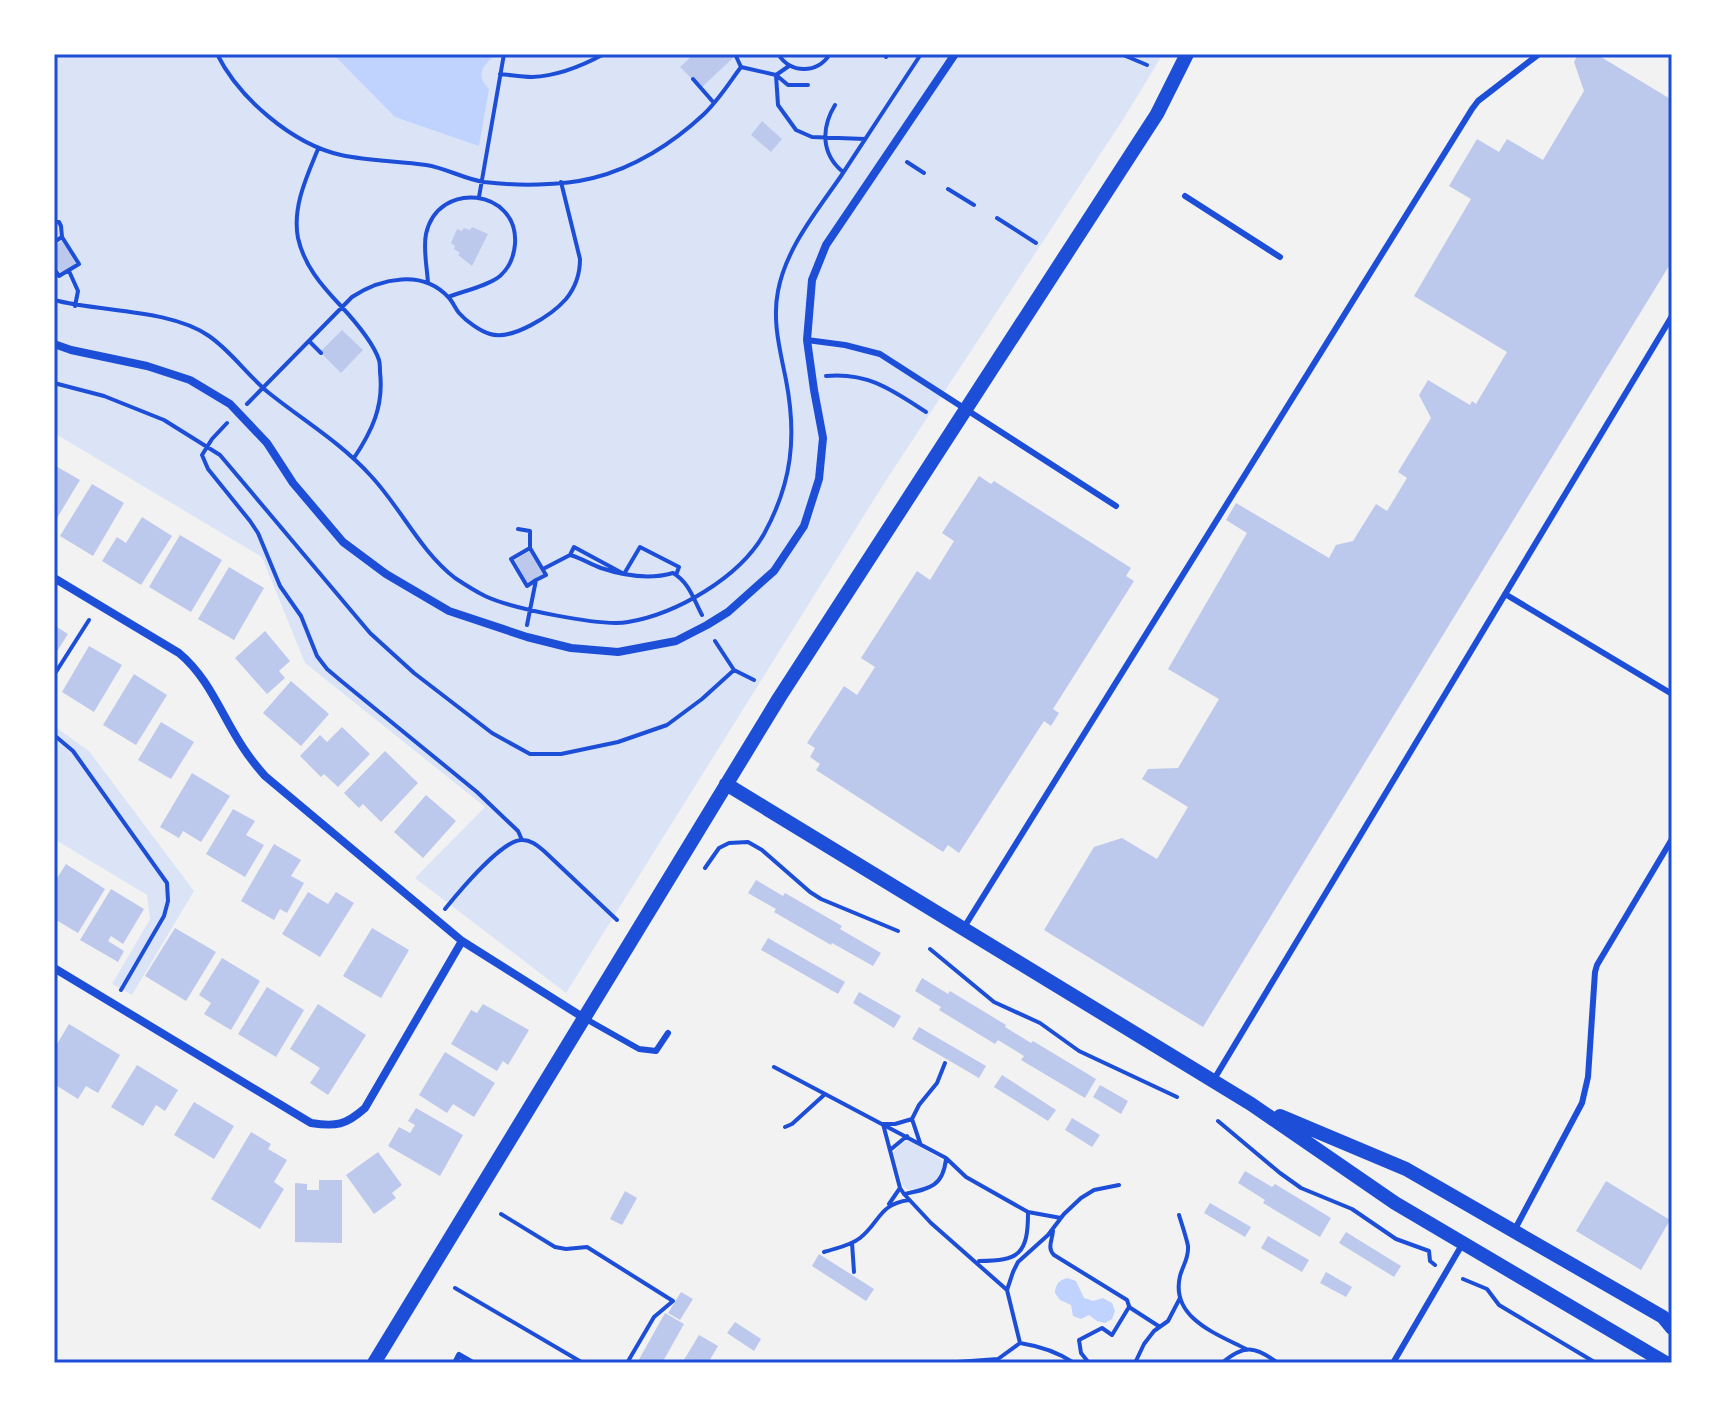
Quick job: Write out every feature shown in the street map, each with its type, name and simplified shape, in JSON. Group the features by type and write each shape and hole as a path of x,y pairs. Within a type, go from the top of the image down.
{"street":[{"path":"54,344 147,366 190,380 230,404 267,443 293,483 343,542 386,574 449,611 571,648 618,652 676,641 728,612 774,571 804,526 819,479 823,438 807,340 812,280 826,245 955,54"},
{"path":"374,1363 793,675 1157,114 1187,54"},
{"path":"54,578 179,653 203,678 242,747 265,776 462,941 584,1018"},
{"path":"726,784 1251,1104 1395,1203 1666,1363"},
{"path":"54,968 311,1123 326,1126 340,1125 365,1108 462,941"},
{"path":"1251,1104 1406,1169 1663,1317 1672,1328"}],"lane":[{"path":"963,929 1472,109 1539,54"},
{"path":"1185,196 1280,257"},
{"path":"1213,1081 1672,316"},
{"path":"807,340 880,354 1116,506"},
{"path":"1505,594 1672,694"},
{"path":"1514,1231 1582,1103 1588,1077 1597,965 1672,839"},
{"path":"584,1018 639,1049 656,1051 668,1033"},
{"path":"1393,1363 1463,1243"},
{"path":"455,1363 459,1355 473,1363"}],"path":[{"path":"217,54 253,104 318,148 359,159 429,165 481,182 510,184 593,178 639,160 680,135 714,103 741,67"},
{"path":"479,197 504,54"},
{"path":"500,74 532,77 555,73 582,66 604,54"},
{"path":"735,54 741,67"},
{"path":"778,54 789,66 799,69 818,66 830,54"},
{"path":"54,300 75,306 172,320 206,333 263,388 354,458 454,577 485,596 531,610 599,622 624,623 666,613 694,599 750,555 762,537 784,489 793,439 787,382 776,326 777,293 785,263 921,54"},
{"path":"1121,54 1147,65"},
{"path":"776,75 789,66"},
{"path":"741,67 776,75 788,85 808,85"},
{"path":"776,75 778,105 796,130 812,137 865,139"},
{"path":"693,79 714,103"},
{"path":"835,105 828,116 825,138 831,159 843,172"},
{"path":"318,148 298,210 298,236 318,282 365,335 379,360 381,386 375,421 354,458"},
{"path":"907,162 924,173"},
{"path":"243,408 352,297 385,281 404,279 428,283 448,297 460,314 491,335 505,335 540,320 568,297 580,271 580,259 561,182"},
{"path":"948,189 974,205"},
{"path":"428,283 425,238 429,223 438,210 450,201 465,197 479,197 494,203 505,212 516,238 509,265 500,276 488,283 448,297"},
{"path":"997,218 1036,243"},
{"path":"54,222 59,222 62,237 79,264 59,276 54,268"},
{"path":"54,242 62,237"},
{"path":"69,271 78,291 75,306"},
{"path":"309,341 321,353"},
{"path":"820,377 848,375 874,381 926,412"},
{"path":"54,383 104,396 164,420 220,455 370,633 414,673 492,733 530,754 561,754 618,742 667,725 734,670"},
{"path":"227,423 202,455 208,469 258,533 280,586 301,616 310,643 327,669 477,792 518,831 522,840"},
{"path":"518,529 530,531 530,548 546,575 527,586 511,559 530,548"},
{"path":"624,574 640,547 679,567 676,575"},
{"path":"543,569 570,555 624,574 653,578 673,573 688,587 703,617"},
{"path":"527,626 536,580"},
{"path":"54,675 89,620"},
{"path":"715,641 734,670 754,680"},
{"path":"54,735 73,751 167,883 168,901 164,916 121,990"},
{"path":"445,909 507,844 522,840 544,851 617,920"},
{"path":"705,868 719,848 729,843 748,842 821,899 898,931"},
{"path":"930,949 994,1002 1040,1023 1079,1051 1177,1097"},
{"path":"920,1144 912,1119 937,1083 945,1063"},
{"path":"774,1067 946,1158 966,1177 1028,1212 1061,1218"},
{"path":"785,1127 824,1095"},
{"path":"883,1124 912,1119"},
{"path":"1218,1121 1301,1188 1352,1209 1396,1239 1429,1251 1430,1261 1435,1265"},
{"path":"883,1124 900,1188 931,1223 1007,1290 1020,1343"},
{"path":"890,1150 907,1136"},
{"path":"904,1194 929,1188 939,1181 945,1171 946,1158"},
{"path":"1007,1290 1018,1262 1081,1198 1094,1190 1119,1185"},
{"path":"824,1252 852,1243 871,1228 900,1188"},
{"path":"888,1206 909,1200"},
{"path":"977,1261 1013,1258 1025,1240 1028,1212"},
{"path":"501,1214 555,1247 587,1247 673,1301 654,1317 627,1363"},
{"path":"1179,1215 1188,1248 1180,1277 1180,1298 1189,1316 1203,1327 1246,1349 1266,1354 1278,1363"},
{"path":"1053,1229 1050,1251 1127,1300 1129,1307 1160,1327"},
{"path":"852,1243 854,1272"},
{"path":"1013,1258 1018,1262"},
{"path":"1463,1279 1487,1289 1499,1305 1596,1363"},
{"path":"455,1288 583,1363"},
{"path":"1135,1363 1144,1344 1154,1331 1168,1321 1180,1298"},
{"path":"1089,1363 1081,1353 1079,1340 1102,1328 1112,1335 1129,1307"},
{"path":"957,1362 997,1361 1020,1343 1033,1345 1074,1363"},
{"path":"1222,1363 1232,1354 1246,1349"},
{"path":"1066,1358 1081,1353"}],"shaded area":[{"path":"54,54 1163,54 883,485 566,993 415,878 485,807 305,663 262,557 54,433"},
{"path":"54,726 89,751 194,891 132,995 112,984 150,919 147,895 54,839"},
{"path":"908,1140 941,1159 943,1164 938,1177 931,1184 908,1190 903,1186 893,1153"}],"water":[{"path":"333,54 496,54 481,74 489,89 479,146 395,117"},
{"path":"1067,1278 1076,1281 1084,1298 1093,1301 1103,1298 1112,1303 1115,1311 1112,1319 1105,1323 1089,1315 1081,1319 1073,1316 1071,1305 1060,1300 1055,1293 1058,1283"}],"building":[{"path":"694,54 730,54 733,58 701,88 680,67"},
{"path":"1578,54 1596,54 1672,100 1672,261 1203,1027 1044,930 1094,847 1122,838 1157,859 1188,807 1142,779 1148,769 1178,768 1219,699 1168,669 1247,533 1226,520 1236,503 1329,558 1336,545 1353,541 1376,504 1387,511 1407,478 1398,472 1431,418 1419,395 1428,380 1470,405 1472,401 1476,404 1507,352 1414,296 1471,199 1449,186 1477,139 1499,152 1507,139 1543,160 1584,91 1574,62"},
{"path":"762,121 782,139 771,152 751,135"},
{"path":"472,227 488,234 472,266 458,255 460,253 451,243 457,229 470,230"},
{"path":"62,241 76,264 61,274 54,262 54,246"},
{"path":"342,330 363,350 341,373 320,352"},
{"path":"54,465 80,480 54,523"},
{"path":"979,476 991,484 994,481 1131,568 1126,576 1134,581 1053,709 1059,713 1051,726 1044,721 959,853 948,845 943,852 816,770 820,764 810,757 815,748 807,743 844,686 857,695 875,667 861,658 917,571 930,580 954,541 942,533"},
{"path":"92,484 124,503 93,556 60,536"},
{"path":"142,517 172,536 141,585 102,561 117,537 126,543"},
{"path":"180,535 222,560 191,612 149,587"},
{"path":"530,551 543,574 527,583 515,560"},
{"path":"229,567 264,588 234,640 198,619"},
{"path":"54,625 68,634 54,656"},
{"path":"265,631 290,661 279,671 285,678 267,694 235,658"},
{"path":"89,646 122,665 94,712 62,692"},
{"path":"134,674 167,695 136,745 103,725"},
{"path":"291,681 329,714 301,746 263,713"},
{"path":"161,722 194,742 171,779 138,760"},
{"path":"342,727 370,754 338,787 324,774 321,777 300,756 320,735 327,742"},
{"path":"385,751 418,783 381,822 363,804 359,808 344,793"},
{"path":"192,773 230,796 201,842 183,831 179,838 160,827"},
{"path":"426,795 456,821 423,858 394,832"},
{"path":"233,809 255,821 246,835 264,845 245,877 206,854"},
{"path":"274,844 301,860 291,876 304,883 287,913 280,909 274,920 241,901"},
{"path":"66,864 105,889 78,933 56,920 54,923 54,883"},
{"path":"756,880 842,926 840,929 881,953 873,966 774,912 776,909 748,893"},
{"path":"111,889 144,909 123,944 111,936 108,941 124,951 118,962 80,940"},
{"path":"308,892 328,904 336,892 354,903 320,957 282,934"},
{"path":"175,928 216,952 186,1001 145,976"},
{"path":"372,928 409,950 381,998 343,976"},
{"path":"768,938 845,982 838,994 761,950"},
{"path":"222,958 260,981 231,1030 204,1014 211,1003 199,995"},
{"path":"922,978 948,994 950,991 1031,1043 1033,1041 1096,1079 1085,1098 1021,1060 1024,1056 998,1040 995,1044 939,1010 941,1007 915,991"},
{"path":"267,987 304,1010 276,1057 238,1034"},
{"path":"859,992 901,1016 894,1028 853,1003"},
{"path":"318,1004 366,1035 328,1095 310,1083 320,1068 290,1049"},
{"path":"483,1004 529,1030 508,1065 503,1061 497,1071 451,1044 471,1010 477,1013"},
{"path":"69,1024 120,1055 98,1093 86,1086 78,1099 54,1084 54,1049"},
{"path":"919,1027 986,1066 979,1078 912,1039"},
{"path":"445,1052 495,1083 474,1117 453,1104 447,1113 419,1095"},
{"path":"137,1065 178,1090 165,1111 156,1105 143,1126 111,1107"},
{"path":"1002,1075 1056,1110 1048,1121 994,1087"},
{"path":"1100,1085 1128,1101 1121,1114 1093,1097"},
{"path":"194,1102 234,1126 214,1159 174,1135"},
{"path":"416,1108 463,1135 440,1176 388,1146 399,1127 410,1133 415,1125 408,1121"},
{"path":"1072,1118 1100,1135 1092,1147 1065,1130"},
{"path":"251,1132 271,1144 268,1149 287,1160 274,1182 284,1189 260,1229 211,1199"},
{"path":"378,1152 402,1185 392,1193 396,1198 374,1214 346,1175"},
{"path":"1245,1171 1272,1187 1275,1184 1331,1218 1320,1237 1263,1203 1265,1200 1238,1183"},
{"path":"319,1180 342,1180 342,1243 295,1242 295,1183 307,1184 307,1190 319,1190"},
{"path":"1606,1181 1670,1220 1641,1270 1576,1231"},
{"path":"625,1191 637,1198 622,1225 610,1219"},
{"path":"1210,1203 1251,1227 1245,1237 1204,1213"},
{"path":"1346,1232 1401,1266 1394,1277 1339,1243"},
{"path":"1268,1236 1309,1260 1302,1272 1261,1248"},
{"path":"819,1254 874,1289 866,1301 812,1266"},
{"path":"1326,1272 1352,1287 1346,1297 1320,1283"},
{"path":"681,1292 693,1299 680,1320 668,1313"},
{"path":"665,1313 684,1324 662,1363 637,1363"},
{"path":"735,1322 761,1339 754,1351 727,1333"},
{"path":"699,1335 718,1346 708,1363 682,1363"}]}
